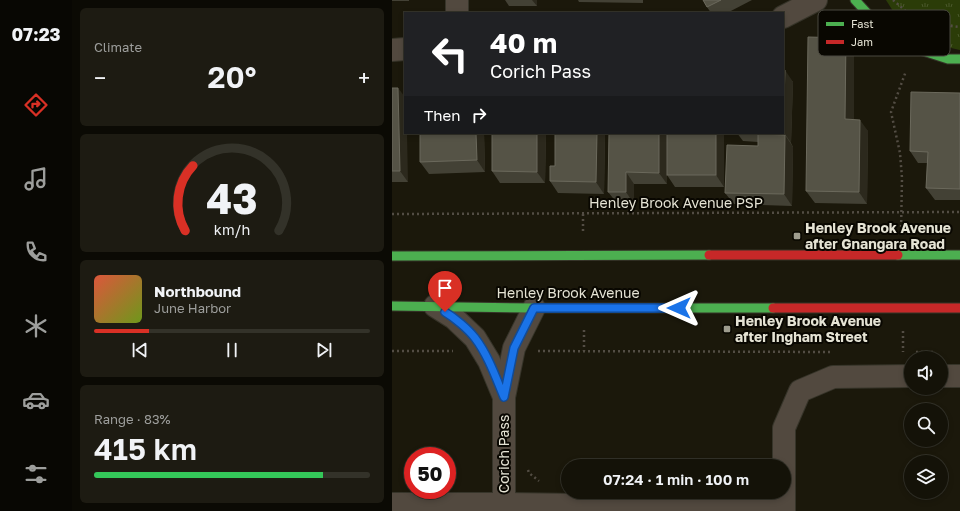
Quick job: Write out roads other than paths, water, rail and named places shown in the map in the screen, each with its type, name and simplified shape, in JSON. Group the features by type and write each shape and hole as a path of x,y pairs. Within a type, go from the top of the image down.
{"main road":[{"path":"855,0 864,10"},
{"path":"939,56 948,59 960,59"},
{"path":"392,256 960,255"},
{"name":"Henley Brook Avenue","path":"392,306 534,308 960,308"}],"street":[{"path":"457,0 457,12"},
{"path":"784,16 816,0"},
{"path":"392,50 404,49"},
{"name":"Corich Pass","path":"435,306 454,318 475,338 489,362 504,397"},
{"name":"Corich Pass","path":"504,508 504,397 514,348 534,308"},
{"path":"392,504 504,508 784,509 784,428 800,391 833,377 904,376"},
{"path":"948,376 960,376"}],"place":[{"name":"Henley Brook Avenue after Gnangara Road","path":"797,236"},
{"name":"Henley Brook Avenue after Ingham Street","path":"727,329"}]}
